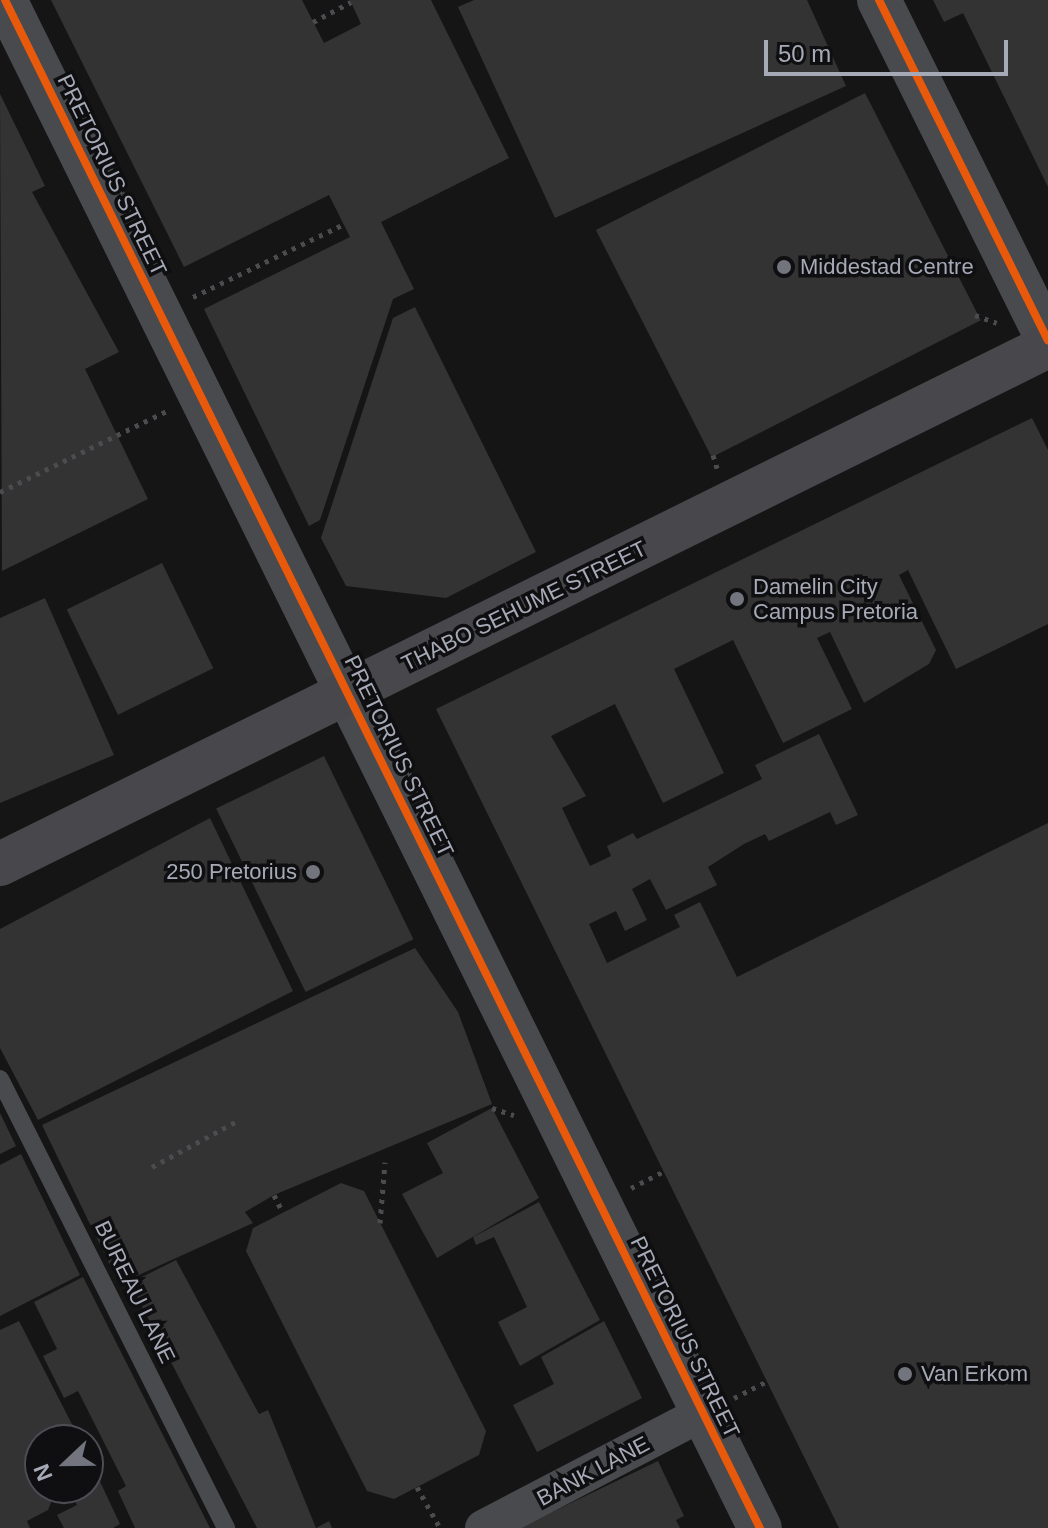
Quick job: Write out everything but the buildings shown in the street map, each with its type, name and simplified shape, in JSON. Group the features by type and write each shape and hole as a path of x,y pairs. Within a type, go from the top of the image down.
{"main road":[{"name":"THABO SEHUME STREET","path":"0,864 1048,343"}],"street":[{"name":"PRETORIUS STREET","path":"5,0 760,1528"},
{"path":"879,0 1048,343"},
{"name":"BANK LANE","path":"483,1528 703,1413"}],"lane":[{"name":"BUREAU LANE","path":"0,1079 226,1528"}],"path":[{"path":"313,22 351,2"},
{"path":"160,314 344,224"},
{"path":"0,492 167,411"},
{"path":"152,1167 237,1121"},
{"path":"380,1223 385,1162"},
{"path":"274,1195 283,1213"},
{"path":"417,1487 440,1528"}],"cycle path":[{"path":"5,0 760,1528"},
{"path":"879,0 1048,340"}],"place":[{"name":"Middestad Centre","path":"784,267"},
{"name":"Damelin City Campus Pretoria","path":"737,599"},
{"name":"250 Pretorius","path":"313,872"},
{"name":"Van Erkom","path":"905,1374"}]}
